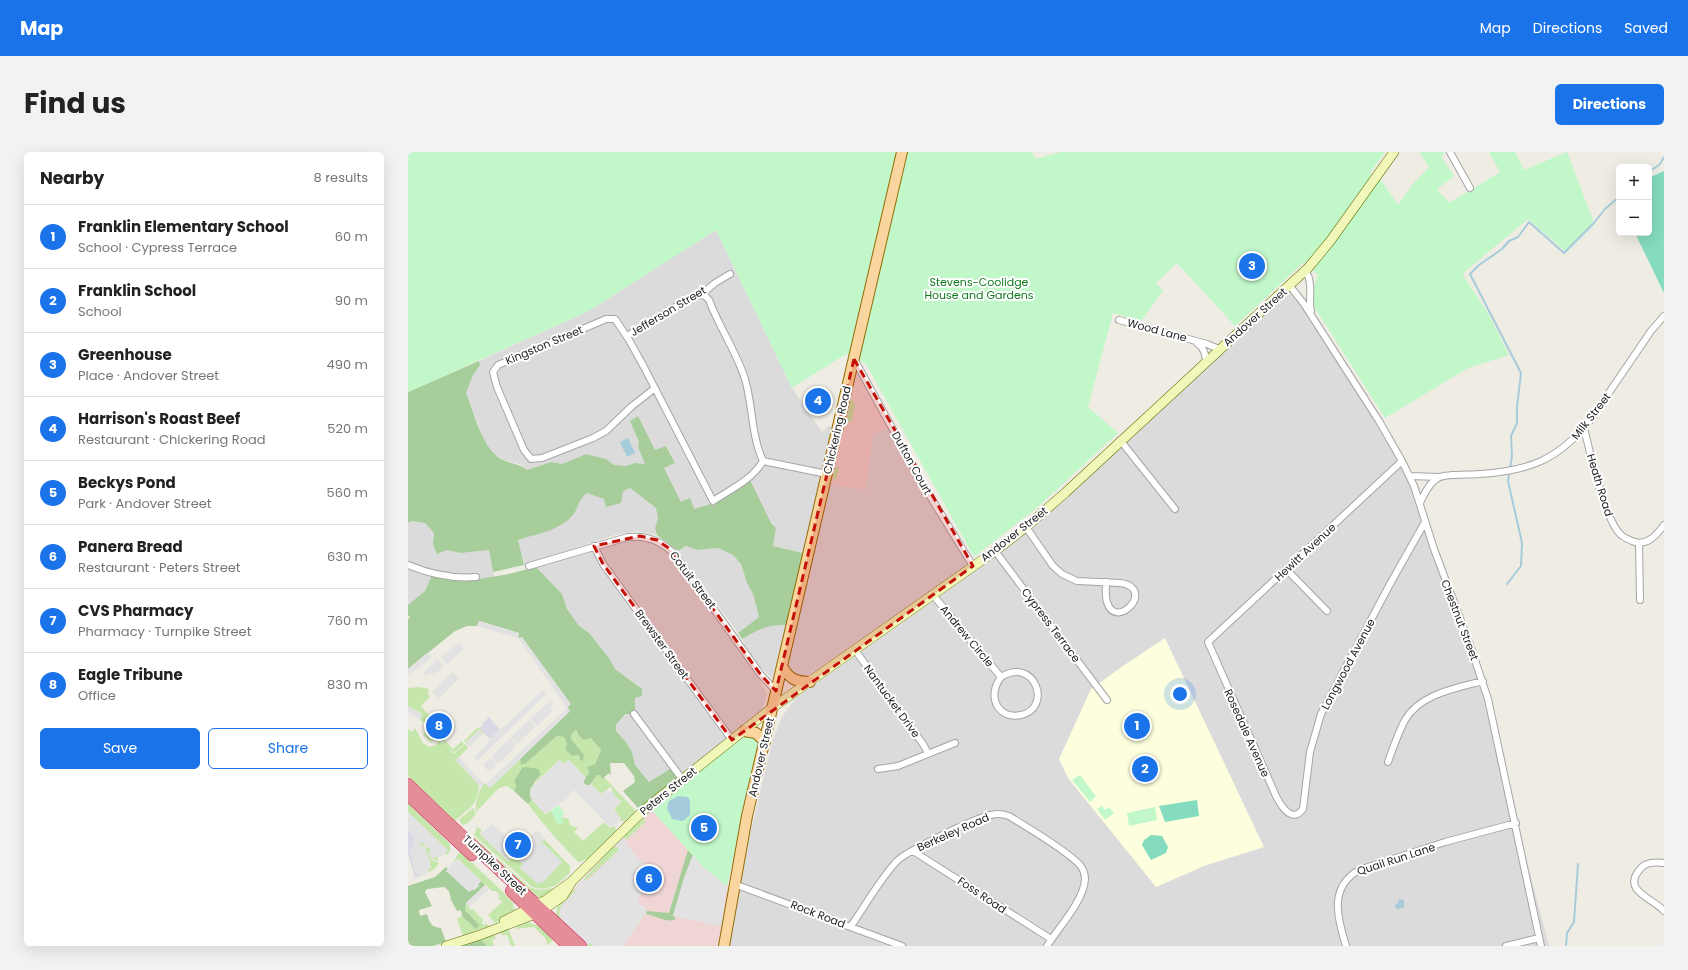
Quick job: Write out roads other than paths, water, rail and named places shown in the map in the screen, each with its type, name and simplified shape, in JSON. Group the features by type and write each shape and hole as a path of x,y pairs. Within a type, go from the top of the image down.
{"highway":[{"name":"Turnpike Street","path":"408,784 536,909 568,946"},
{"name":"Turnpike Street","path":"408,795 536,909 581,946"}],"main road":[{"name":"Chickering Road","path":"772,708 902,152"},
{"name":"Andover Street","path":"724,946 746,816 772,708 995,551 1026,527 1065,493 1120,440 1305,271 1331,240 1394,152"},
{"path":"782,666 787,675 794,680 810,682"},
{"name":"Peters Street","path":"446,946 464,940 536,909 571,882 644,810 772,708"},
{"path":"744,731 756,733 765,742"}],"street":[{"path":"1450,152 1470,188"},
{"name":"Chestnut Street","path":"1305,271 1309,277 1309,304 1313,319"},
{"name":"Jefferson Street","path":"627,336 696,295 701,295 715,283 730,274"},
{"name":"Chestnut Street","path":"1290,286 1299,296 1379,421 1410,476 1425,522 1483,681 1516,823 1539,938 1542,946"},
{"path":"701,295 705,296 709,300 739,363 747,387 759,453 763,461 827,474"},
{"name":"Milk Street","path":"1410,476 1440,477 1510,471 1534,464 1554,455 1584,428 1609,395 1651,330 1664,316"},
{"name":"Kingston Street","path":"654,388 630,407 611,427 593,438 538,459 531,459 524,450 497,387 493,372 495,367 608,318 615,319 627,336 713,501 752,475 763,461"},
{"name":"Wood Lane","path":"1119,320 1194,340 1219,349"},
{"name":"Wood Lane","path":"1194,340 1203,347 1206,361"},
{"name":"Dufton Court","path":"854,359 928,493 973,566"},
{"name":"Heath Road","path":"1584,428 1609,517 1621,535 1639,542"},
{"path":"1120,440 1175,509"},
{"name":"Hewitt Avenue","path":"1208,642 1402,461"},
{"path":"1420,503 1425,491 1440,477"},
{"name":"Longwood Avenue","path":"1297,814 1303,809 1304,806 1310,752 1322,714 1390,584 1425,522"},
{"path":"1640,600 1639,542 1642,543 1653,537 1664,525"},
{"path":"1026,527 1053,566 1062,574 1077,581 1106,582 1120,583 1129,586 1135,597 1132,607 1123,612 1114,610 1110,607 1106,598 1106,582"},
{"name":"Cotuit Street","path":"529,566 628,537 640,536 657,540 670,549 761,675 776,691"},
{"name":"Brewster Street","path":"594,546 603,564 732,740"},
{"name":"Cypress Terrace","path":"995,551 1107,700"},
{"path":"408,565 440,575 464,578 476,577"},
{"path":"1286,569 1326,611"},
{"name":"Andrew Circle","path":"933,595 1001,678"},
{"name":"Rosedale Avenue","path":"1208,642 1276,796 1285,811 1292,815 1297,814"},
{"name":"Nantucket Drive","path":"855,650 924,744 928,754"},
{"name":"Andrew Circle","path":"1021,672 1032,680 1038,692 1037,699 1030,711 1023,715 1016,716 1008,715 1002,711 994,698 996,683 1001,678 1007,674 1021,672"},
{"path":"1388,762 1405,720 1415,708 1432,697 1483,681"},
{"path":"634,714 682,779"},
{"path":"878,769 898,766 955,743"},
{"name":"Berkeley Road","path":"851,926 902,856 968,823 990,815 1004,814 1024,825 1071,857 1079,865 1085,875 1085,880 1079,897 1047,946"},
{"name":"Quail Run Lane","path":"1346,946 1340,924 1338,896 1341,885 1351,874 1359,870 1446,842 1516,823"},
{"name":"Foss Road","path":"913,851 1051,940"},
{"path":"1664,864 1652,862 1645,865 1641,868 1634,881 1640,894 1664,911"},
{"name":"Rock Road","path":"734,884 902,946"},
{"path":"1506,946 1539,938"}],"water":[{"path":"628,438 635,453 627,457 620,442"},
{"path":"678,796 688,797 690,801 690,815 683,821 672,819 667,808 669,801"},
{"path":"1399,899 1404,900 1404,907 1398,909 1395,908 1395,905 1398,903"}],"waterway":[{"path":"1652,170 1660,164 1664,157"},
{"path":"1507,584 1521,566 1522,543 1508,481 1512,456 1511,436 1517,423 1517,407 1521,373 1470,274 1479,265 1502,249 1509,241 1518,237 1529,222 1564,253 1593,224 1605,209 1616,200"},
{"path":"1566,946 1567,933 1574,922 1578,864"}],"place":[{"name":"Greenhouse","path":"1252,266"},
{"name":"Harrison's Roast Beef","path":"818,401"},
{"name":"Eagle Tribune","path":"439,726"},
{"name":"Franklin Elementary School","path":"1137,726"},
{"name":"Franklin School","path":"1145,769"},
{"name":"Beckys Pond","path":"704,828"},
{"name":"CVS Pharmacy","path":"518,845"},
{"name":"Panera Bread","path":"649,879"}],"park label":[{"name":"Stevens-Coolidge House and Gardens","path":"979,288"}]}
